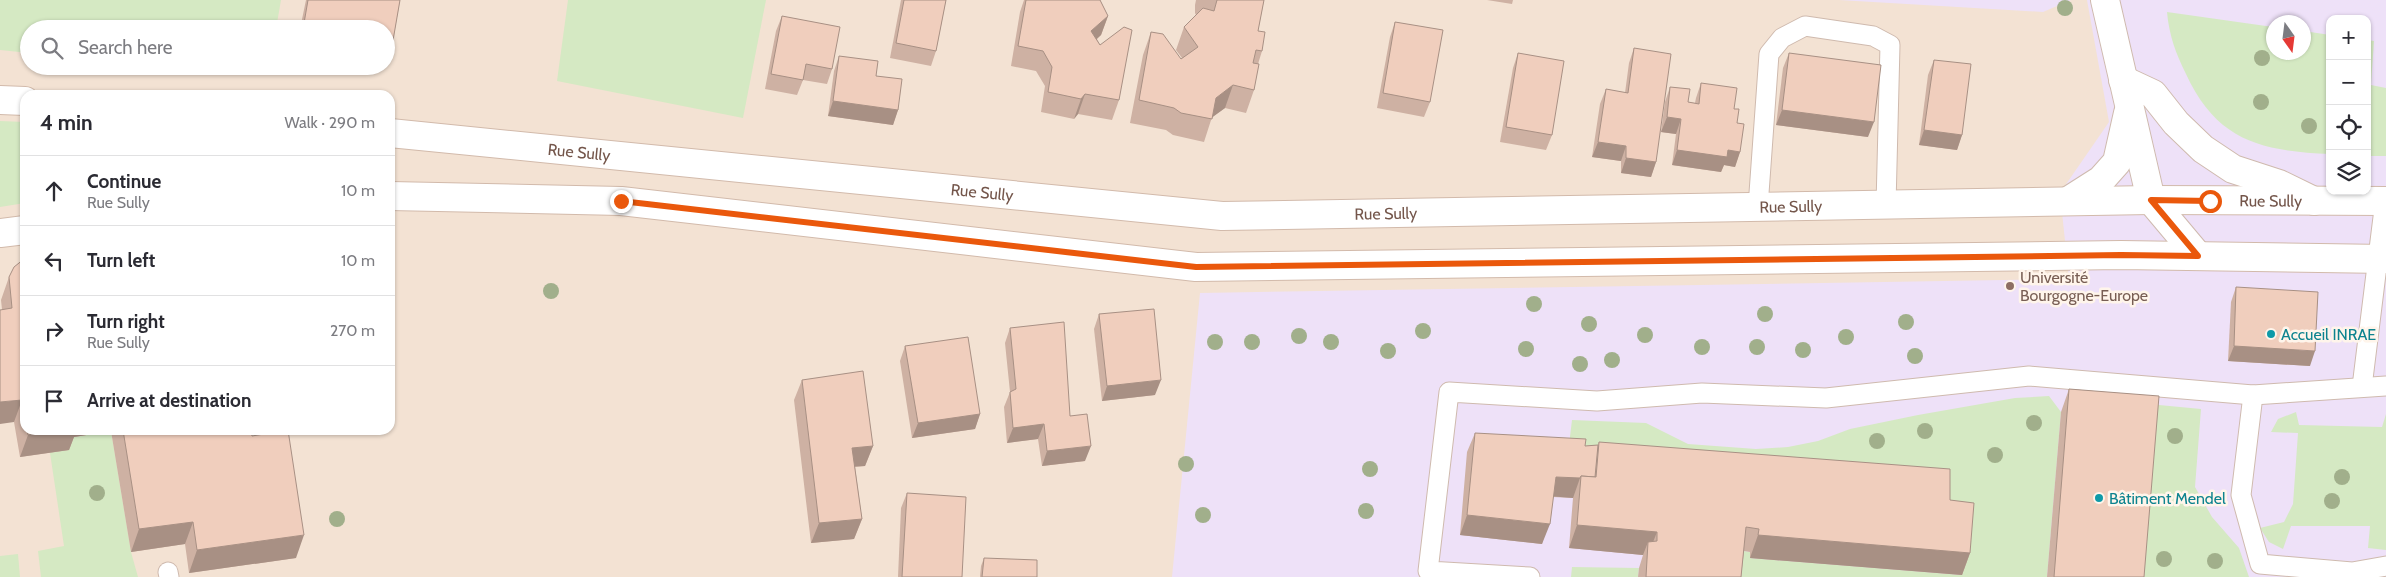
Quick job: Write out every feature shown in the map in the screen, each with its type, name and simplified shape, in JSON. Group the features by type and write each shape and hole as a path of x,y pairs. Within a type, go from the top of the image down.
{"main road":[{"path":"2105,0 2151,200 2198,256"},
{"path":"2123,80 2154,94 2176,123 2203,149 2233,168 2279,184 2314,201"},
{"path":"0,100 20,101"},
{"path":"2068,202 2101,180 2117,162 2130,107"},
{"name":"Rue Sully","path":"395,134 1222,216 2151,200 2385,202"},
{"path":"395,196 621,201 1196,267 2121,255 2382,259"},
{"path":"0,233 20,231"}],"lane":[{"path":"1758,208 1769,54 1782,38 1806,26 1873,36 1890,45 1886,205"},
{"path":"2362,387 2382,259 2385,202"},
{"path":"1530,577 1428,571 1449,392 1597,401 1702,393 1826,398 2029,376 2253,395 2386,386"},
{"path":"2253,395 2242,495 2260,564 2352,572 2386,566"}],"shaded area":[{"path":"0,0 2386,0 2386,577 0,577"},
{"path":"1839,0 2071,0 2043,12"},
{"name":"Université Bourgogne-Europe","path":"2087,0 2386,0 2386,577 1172,577 1200,293 2069,279 2060,193 2109,122"}],"green space":[{"path":"0,0 281,0 278,20 20,20 20,52 0,50"},
{"path":"568,0 766,0 743,118 557,81"},
{"path":"2167,12 2266,26 2266,60 2311,60 2311,32 2326,34 2326,154 2283,150 2262,145 2244,138 2227,128 2198,97 2179,59 2169,29"},
{"path":"2371,41 2374,41 2371,85"},
{"path":"2371,85 2386,88 2386,156 2371,156"},
{"path":"0,121 20,122 20,204 0,207"},
{"path":"2049,396 2061,412 2047,577 1735,577 1738,550 1750,552 1750,558 1962,575 1569,445 1572,420 1646,423 1688,444 1756,449 1788,447 1818,441 1850,429 1918,415 2015,398"},
{"path":"2138,403 2201,409 2195,487 2212,517 2239,548 2249,577 2137,577"},
{"path":"2296,412 2299,425 2382,427 2386,414 2386,550 2368,548 2370,526 2291,526 2283,549 2269,542 2260,528 2284,522 2293,504 2298,433 2271,432 2278,419"},
{"path":"86,435 112,435 131,552 138,577 41,577 38,551 64,546 50,453 67,438"},
{"path":"18,554 20,577 0,577 0,556"},
{"path":"1572,567 1639,568 1638,577 1571,577"}],"building":[{"path":"308,0 400,0 395,29 395,20 305,20"},
{"path":"904,0 946,0 936,51 896,43"},
{"path":"1026,0 1100,0 1108,16 1091,31 1100,45 1124,27 1132,30 1119,100 1085,94 1081,99 1048,92 1052,67 1043,51 1018,46"},
{"path":"1217,0 1264,0 1258,31 1265,32 1262,51 1256,50 1253,63 1259,64 1254,90 1233,85 1216,98 1212,119 1181,113 1174,108 1139,100 1151,32 1163,34 1181,59 1198,47 1184,27 1203,8 1214,11"},
{"path":"782,16 840,27 832,69 806,64 803,80 771,74"},
{"path":"1395,22 1443,30 1430,102 1383,93"},
{"path":"1634,48 1671,54 1656,162 1626,158 1626,146 1598,142 1606,89 1628,93"},
{"path":"1518,53 1564,61 1552,135 1506,127"},
{"path":"1789,53 1881,65 1874,122 1782,110"},
{"path":"839,56 878,61 876,76 902,79 898,110 833,101"},
{"path":"1934,60 1971,64 1962,135 1924,130"},
{"path":"1701,83 1737,88 1734,109 1739,109 1737,123 1744,124 1740,152 1728,150 1727,157 1677,150 1681,119 1667,117 1670,87 1690,89 1688,102 1699,104"},
{"path":"20,262 20,400 0,402 0,310 12,308 9,277 14,267"},
{"name":"Accueil INRAE","path":"2236,287 2318,292 2315,351 2234,346"},
{"path":"1154,309 1161,380 1107,386 1099,314"},
{"path":"1064,322 1070,416 1087,414 1091,446 1047,451 1044,424 1013,428 1010,392 1016,389 1010,328"},
{"path":"968,337 980,414 918,423 905,346"},
{"path":"863,371 873,446 852,448 862,519 819,523 802,380"},
{"name":"Bâtiment Mendel","path":"2069,389 2159,396 2144,577 2054,577"},
{"path":"1475,433 1586,439 1585,446 1598,445 1595,477 1556,477 1550,524 1467,515"},
{"path":"124,435 289,435 304,535 197,550 193,522 139,529"},
{"path":"1599,442 1950,469 1950,500 1974,503 1970,553 1758,535 1759,529 1746,527 1741,577 1646,577 1648,542 1657,541 1657,532 1577,525 1581,476 1596,477"},
{"path":"907,493 966,497 962,577 902,577"},
{"path":"984,558 1037,560 1037,577 982,577"}],"place":[{"name":"Université Bourgogne-Europe","path":"2010,286"},
{"name":"Accueil INRAE","path":"2271,334"},
{"name":"Bâtiment Mendel","path":"2099,498"}],"route":[{"path":"621,201 1196,267 2121,255 2198,256 2151,200 2210,201"}]}
